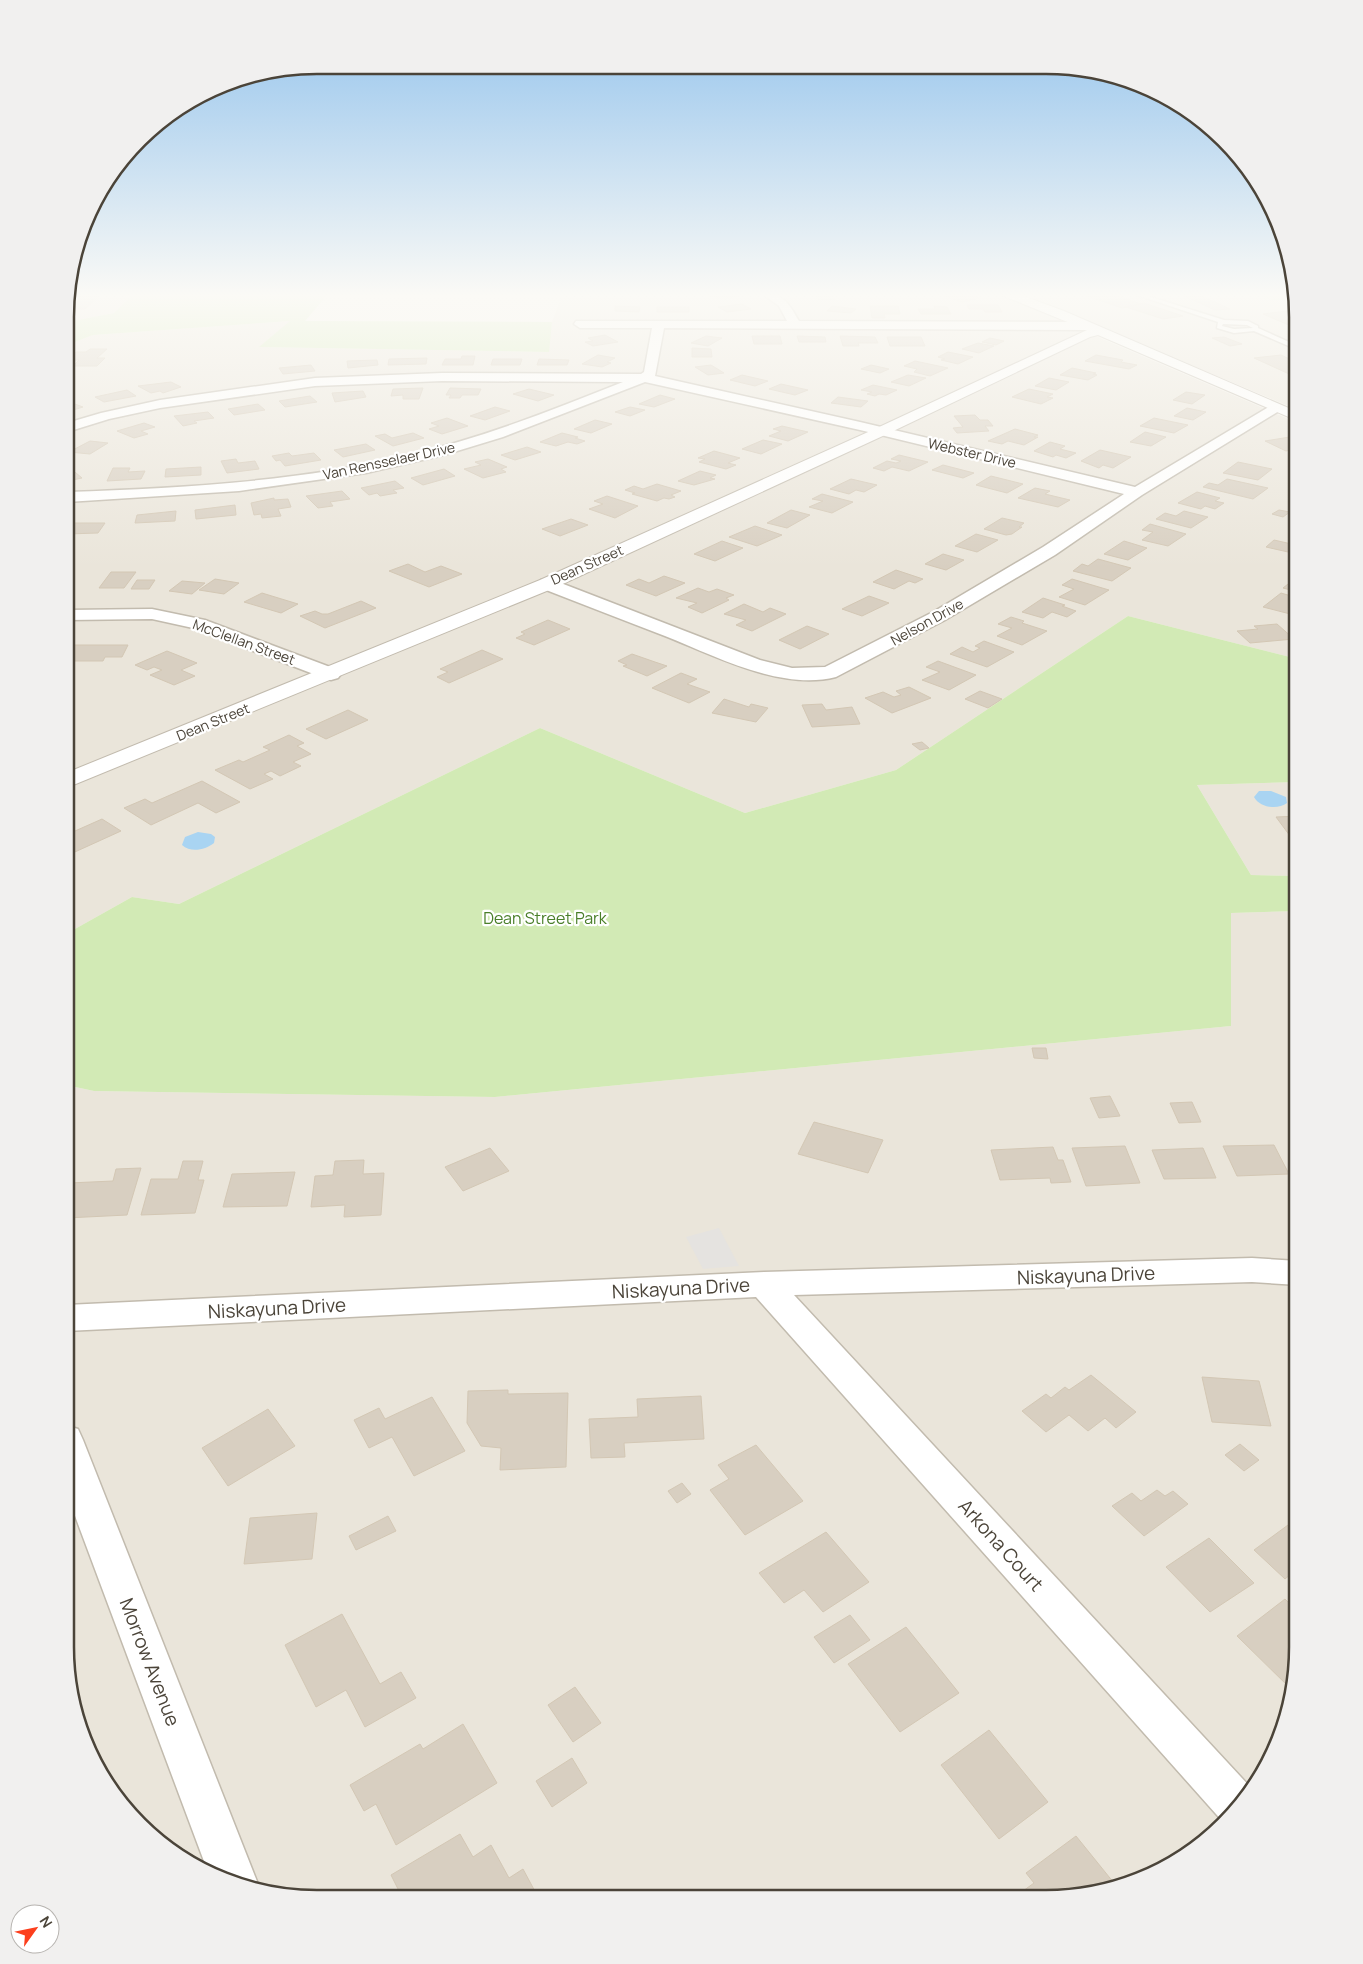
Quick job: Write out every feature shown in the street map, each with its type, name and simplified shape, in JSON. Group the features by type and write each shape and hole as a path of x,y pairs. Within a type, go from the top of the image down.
{"street":[{"name":"Webster Drive","path":"74,426 106,416 160,404 296,385"},
{"name":"Van Rensselaer Drive","path":"74,496 149,494 244,486 334,474 408,460 464,445 545,418 628,385"},
{"name":"Webster Drive","path":"673,385 1137,492"},
{"name":"Dean Street","path":"74,778 547,584 882,432 981,385"},
{"path":"1223,385 1289,413"},
{"name":"Nelson Drive","path":"547,584 753,664 792,674 829,672 939,616 1049,551 1137,492 1277,408"},
{"name":"McClellan Street","path":"74,614 152,614 198,624 331,674"},
{"name":"Niskayuna Drive","path":"74,1318 764,1284 1252,1270 1289,1272"},
{"name":"Arkona Court","path":"764,1284 1233,1802"},
{"name":"Morrow Avenue","path":"74,1464 231,1874"}],"shaded area":[{"path":"74,385 1209,385 1289,419 1289,657 1128,616 896,770 745,813 540,728 179,904 132,897 74,930"},
{"path":"1238,385 1289,385 1289,406"},
{"path":"1289,782 1289,876 1251,875 1197,785"},
{"path":"1289,911 1289,1663 1281,1710 1271,1740 1257,1769 1229,1807 1194,1840 1168,1858 1139,1872 1094,1886 1062,1890 301,1890 254,1882 224,1872 195,1858 157,1830 124,1795 106,1769 92,1740 78,1695 74,1663 74,1087 94,1091 495,1097 1231,1026 1231,913"},
{"path":"719,1228 739,1266 703,1269 686,1237"}],"green space":[{"name":"Dean Street Park","path":"1128,616 1289,657 1289,782 1197,785 1251,875 1289,876 1289,911 1231,913 1231,1026 495,1097 94,1091 74,1087 74,930 132,897 179,904 540,728 745,813 896,770"}],"water":[{"path":"1259,791 1271,791 1286,797 1287,803 1279,807 1269,807 1260,804 1254,797"},
{"path":"198,832 211,834 215,837 214,843 198,850 182,845 185,837"}],"building":[{"path":"176,385 181,387 163,393 160,391 151,393 138,386"},
{"path":"784,385 808,390 795,395 769,389"},
{"path":"873,385 897,390 886,395 879,394 875,396 867,394 872,392 861,390"},
{"path":"1037,385 1065,385 1056,390 1035,386"},
{"path":"423,388 419,399 403,399 403,395 391,396 393,389"},
{"path":"450,388 481,389 478,395 462,395 460,398 449,398 451,395 446,395"},
{"path":"529,389 554,395 538,401 513,394"},
{"path":"1029,389 1053,394 1047,397 1053,398 1041,404 1012,397"},
{"path":"127,390 136,396 104,402 95,397"},
{"path":"363,391 366,397 335,402 332,393"},
{"path":"1186,392 1205,395 1192,404 1173,400"},
{"path":"660,395 675,399 654,407 639,404"},
{"path":"310,396 317,402 285,407 279,401"},
{"path":"838,397 868,401 861,407 831,403"},
{"path":"74,404 83,407 74,410"},
{"path":"258,404 265,410 234,415 228,409"},
{"path":"495,407 510,411 485,420 470,416"},
{"path":"630,407 645,410 630,416 615,412"},
{"path":"1187,408 1206,412 1193,420 1174,416"},
{"path":"208,412 214,418 194,421 197,423 183,426 174,416"},
{"path":"975,415 980,420 988,420 993,426 985,426 989,431 957,433 953,428 963,427 954,416"},
{"path":"447,418 468,426 442,434 429,429 439,426 431,423"},
{"path":"1154,418 1188,425 1174,433 1140,426"},
{"path":"595,420 612,424 591,433 574,429"},
{"path":"144,423 155,427 141,431 148,434 134,438 117,431"},
{"path":"782,426 808,432 788,441 769,436 781,431 773,429"},
{"path":"1015,429 1038,435 1034,437 1038,437 1024,445 1008,441 1002,444 988,441"},
{"path":"1145,432 1166,437 1151,446 1130,442"},
{"path":"413,433 424,438 393,446 375,436 385,434 392,438"},
{"path":"562,433 585,441 577,444 568,442 556,446 540,442"},
{"path":"1289,437 1289,450 1286,451 1265,441"},
{"path":"763,440 782,444 761,454 742,449"},
{"path":"90,441 108,443 90,454 74,452 74,449"},
{"path":"1050,442 1065,446 1060,449 1076,453 1066,458 1056,455 1053,457 1034,451"},
{"path":"366,444 375,450 343,457 334,450"},
{"path":"527,447 541,452 515,460 501,455"},
{"path":"1100,450 1131,457 1113,468 1103,465 1099,468 1081,461"},
{"path":"714,451 740,458 728,463 736,465 726,469 699,462 705,459 698,458"},
{"path":"289,453 292,456 314,453 321,460 285,466 280,460 276,461 272,456"},
{"path":"899,455 928,462 909,471 892,467 884,471 873,468 887,461 896,463 901,461 891,459"},
{"path":"236,459 238,463 255,461 259,469 227,473 221,461"},
{"path":"488,459 507,467 501,469 506,472 483,478 464,469 481,465 475,462"},
{"path":"1238,462 1272,469 1258,480 1223,473"},
{"path":"943,465 974,473 963,478 932,470"},
{"path":"201,467 201,475 165,477 166,469"},
{"path":"113,468 130,468 128,472 145,471 141,479 107,481"},
{"path":"444,469 455,476 423,485 411,478"},
{"path":"74,471 82,478 74,480"},
{"path":"700,471 716,475 710,478 715,479 694,485 678,481"},
{"path":"991,476 1023,484 1007,493 976,485"},
{"path":"851,479 877,485 864,492 856,490 849,494 830,489"},
{"path":"1227,479 1268,488 1253,499 1203,487 1209,483 1218,485"},
{"path":"395,481 404,488 393,490 397,493 380,496 377,493 369,495 361,488"},
{"path":"657,484 681,491 671,495 675,497 657,501 632,494 635,493 625,490 634,486 643,489"},
{"path":"1035,488 1050,491 1045,494 1070,500 1058,507 1018,498"},
{"path":"342,491 350,499 330,502 333,506 318,508 306,496"},
{"path":"1197,492 1220,498 1215,501 1224,503 1215,509 1205,506 1201,509 1178,503"},
{"path":"822,494 853,502 832,513 809,507 823,501 812,499"},
{"path":"607,496 638,506 615,518 589,509 603,504 594,501"},
{"path":"274,498 274,500 288,499 291,507 278,509 281,516 262,518 261,514 254,515 251,503"},
{"path":"235,505 236,515 196,519 195,510"},
{"path":"791,510 810,515 787,528 767,523"},
{"path":"1279,510 1289,512 1283,517 1272,514"},
{"path":"176,511 175,521 135,523 137,515"},
{"path":"1184,511 1208,517 1191,528 1156,519 1165,513 1176,516"},
{"path":"1002,518 1024,523 1019,527 1022,527 1012,534 1006,535 984,529"},
{"path":"571,519 588,525 560,536 542,529"},
{"path":"74,523 105,523 98,533 74,534"},
{"path":"1150,524 1186,534 1168,546 1142,540 1153,532 1142,530"},
{"path":"755,526 782,535 757,546 729,537"},
{"path":"976,534 998,540 977,552 955,546"},
{"path":"1274,540 1289,543 1289,551 1288,552 1266,547"},
{"path":"722,541 743,548 715,561 694,554"},
{"path":"1124,541 1147,548 1128,560 1104,554"},
{"path":"943,554 964,560 946,570 925,564"},
{"path":"1098,559 1131,568 1112,581 1073,571 1082,564 1088,566"},
{"path":"408,564 425,572 441,566 462,574 429,587 389,571"},
{"path":"896,570 923,579 915,583 909,581 894,589 873,582"},
{"path":"111,572 136,572 124,588 99,588"},
{"path":"664,576 685,583 656,596 626,585 639,579 649,583"},
{"path":"215,579 239,583 224,594 199,590"},
{"path":"1072,579 1109,590 1085,605 1059,597 1074,589 1062,585"},
{"path":"137,580 155,580 149,589 131,589"},
{"path":"182,581 205,583 192,594 169,591"},
{"path":"1289,583 1289,590 1283,588"},
{"path":"698,588 709,592 717,589 734,595 726,598 729,600 702,613 688,607 697,603 676,598"},
{"path":"262,593 298,604 281,613 244,602"},
{"path":"1281,593 1289,595 1289,614 1263,607"},
{"path":"869,596 889,603 862,616 842,609"},
{"path":"1043,598 1065,605 1062,606 1076,611 1067,617 1052,612 1043,618 1022,612"},
{"path":"361,601 376,608 325,628 300,616 315,611 328,614"},
{"path":"744,604 763,612 770,608 786,614 752,631 736,625 746,620 724,614"},
{"path":"1011,617 1024,621 1022,623 1047,631 1022,645 997,636 1012,628 998,624"},
{"path":"548,620 570,629 534,645 516,638 525,634 521,632"},
{"path":"1277,624 1289,635 1289,639 1250,643 1237,631 1258,629 1254,626"},
{"path":"807,626 829,634 800,649 779,640"},
{"path":"984,641 1014,652 987,667 950,654 962,647 973,652 980,648 975,646"},
{"path":"74,645 128,645 122,657 105,657 103,661 74,661"},
{"path":"482,650 503,659 449,683 437,677 448,672 440,669"},
{"path":"167,651 197,663 181,670 195,676 174,685 150,675 162,670 154,667 147,670 135,665"},
{"path":"632,654 667,666 647,676 623,666 627,665 618,661"},
{"path":"938,661 976,675 949,690 922,680 940,672 926,667"},
{"path":"681,673 697,679 687,684 710,692 689,703 652,688"},
{"path":"909,687 931,698 892,713 865,698 883,692 894,697 901,695 896,691"},
{"path":"980,691 1002,699 988,708 965,699"},
{"path":"724,699 749,707 751,704 768,708 756,722 712,713"},
{"path":"822,704 826,710 852,707 860,724 812,727 802,705"},
{"path":"348,710 368,720 326,739 306,729"},
{"path":"289,735 304,743 297,746 311,754 293,762 301,766 280,776 271,771 264,774 273,779 250,789 215,770 239,760 243,762 270,750 263,747"},
{"path":"922,742 929,748 920,750 912,744"},
{"path":"202,781 240,802 216,813 198,803 151,825 124,808 145,799 152,803"},
{"path":"1289,816 1289,835 1276,817"},
{"path":"102,819 121,831 74,852 74,831"},
{"path":"1032,1048 1046,1048 1048,1059 1034,1058"},
{"path":"1110,1096 1120,1116 1099,1118 1090,1098"},
{"path":"1192,1102 1201,1122 1179,1123 1170,1103"},
{"path":"814,1122 883,1140 868,1173 798,1154"},
{"path":"1274,1145 1289,1174 1237,1176 1223,1146"},
{"path":"1125,1146 1140,1183 1086,1186 1072,1148"},
{"path":"1053,1147 1058,1160 1063,1160 1071,1182 1051,1183 1050,1178 1000,1180 991,1150"},
{"path":"490,1148 509,1171 463,1191 445,1167"},
{"path":"1203,1148 1216,1178 1164,1179 1152,1150"},
{"path":"364,1160 363,1174 384,1173 381,1215 344,1217 345,1205 311,1207 315,1176 333,1175 335,1161"},
{"path":"183,1161 203,1161 198,1180 204,1180 195,1213 141,1215 151,1179 178,1179"},
{"path":"141,1168 127,1215 74,1218 74,1183 113,1181 116,1169"},
{"path":"295,1172 287,1206 223,1207 232,1174"},
{"path":"1091,1375 1136,1412 1116,1428 1105,1418 1088,1431 1069,1415 1046,1432 1022,1411 1046,1394 1051,1398 1065,1387 1069,1390"},
{"path":"1202,1377 1259,1381 1271,1426 1212,1422"},
{"path":"508,1390 508,1394 568,1393 566,1467 500,1470 501,1448 481,1446 467,1423 468,1391"},
{"path":"701,1396 704,1439 624,1443 625,1457 591,1458 589,1419 638,1417 637,1399"},
{"path":"432,1397 465,1451 414,1476 392,1437 369,1448 354,1420 379,1408 385,1419"},
{"path":"268,1409 295,1446 228,1486 202,1448"},
{"path":"1240,1444 1259,1460 1244,1471 1225,1455"},
{"path":"756,1445 803,1501 745,1535 710,1490 729,1479 718,1465"},
{"path":"682,1483 691,1494 677,1503 668,1491"},
{"path":"1157,1490 1165,1496 1173,1491 1188,1504 1144,1536 1112,1506 1132,1493 1141,1501"},
{"path":"317,1513 312,1559 244,1564 250,1518"},
{"path":"388,1516 396,1531 356,1550 349,1536"},
{"path":"1288,1525 1289,1576 1285,1579 1254,1550"},
{"path":"826,1532 869,1582 823,1612 804,1590 784,1603 759,1573"},
{"path":"1209,1538 1254,1583 1210,1612 1166,1567"},
{"path":"1285,1599 1289,1603 1289,1663 1286,1684 1237,1636"},
{"path":"342,1614 380,1684 401,1672 416,1698 365,1727 346,1690 316,1707 285,1645"},
{"path":"850,1615 870,1640 834,1663 814,1637"},
{"path":"906,1627 959,1693 900,1732 848,1664"},
{"path":"575,1687 601,1723 573,1742 548,1705"},
{"path":"463,1724 497,1783 396,1845 376,1804 364,1811 350,1785 420,1744 423,1749"},
{"path":"989,1730 1048,1802 999,1839 941,1765"},
{"path":"572,1758 587,1783 552,1807 536,1781"},
{"path":"460,1834 473,1857 491,1845 509,1878 523,1869 534,1890 398,1890 391,1875"},
{"path":"1076,1836 1112,1881 1094,1886 1062,1890 1024,1890 1034,1883 1026,1873"}]}
